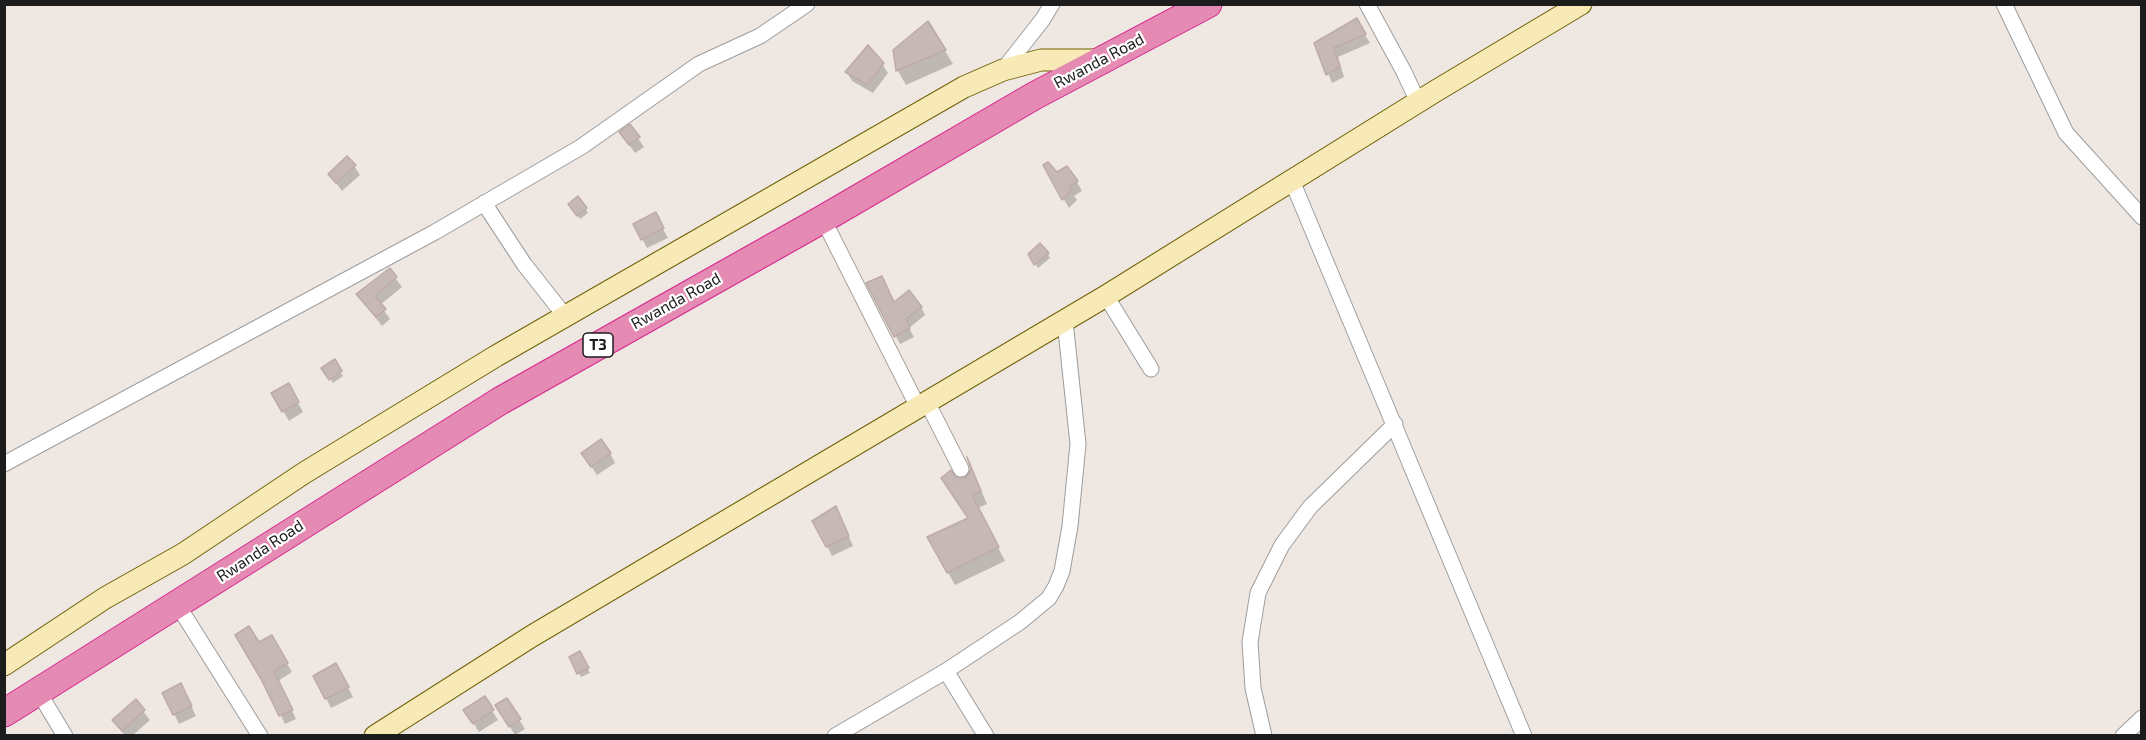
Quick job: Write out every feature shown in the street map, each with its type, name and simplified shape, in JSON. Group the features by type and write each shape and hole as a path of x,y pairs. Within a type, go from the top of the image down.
{"highway":[{"name":"Rwanda Road","path":"4,713 500,401 1099,60 1208,4"}],"street":[{"path":"4,464 176,370 213,354 296,305 484,203 598,136 699,64 760,36 807,4"},
{"path":"1002,69 1043,19 1052,4"},
{"path":"1367,4 1418,102"},
{"path":"375,735 532,636 1065,321 1418,102 1581,4"},
{"path":"2004,4 2066,133 2142,217"},
{"path":"4,665 105,598 183,554 304,473 565,316 964,87 1002,69 1041,60 1099,60"},
{"path":"1292,181 1524,735"},
{"path":"484,203 524,264 565,316"},
{"path":"823,219 961,470"},
{"path":"1106,296 1151,369"},
{"path":"835,735 946,671 1029,615 1049,598 1062,571 1078,444 1065,321"},
{"path":"1264,735 1253,688 1250,642 1258,593 1282,545 1310,507 1395,424"},
{"path":"177,604 260,735"},
{"path":"946,671 986,735"},
{"path":"39,691 65,735"},
{"path":"2123,735 2142,718"}],"building":[{"path":"1357,18 1366,34 1334,48 1340,67 1326,75 1314,43"},
{"path":"928,21 946,50 896,71 893,50"},
{"path":"868,45 884,63 867,85 845,72"},
{"path":"630,124 640,137 629,145 619,132"},
{"path":"347,156 356,165 336,183 328,174"},
{"path":"1048,162 1057,172 1067,166 1078,181 1069,187 1072,190 1062,200 1043,165"},
{"path":"578,196 587,208 577,216 568,204"},
{"path":"656,212 664,228 641,240 633,224"},
{"path":"1040,243 1049,253 1034,265 1028,254"},
{"path":"390,268 397,277 375,296 386,309 376,317 356,294"},
{"path":"882,276 894,302 909,290 922,307 906,319 910,328 894,337 866,283"},
{"path":"335,359 342,371 329,380 321,368"},
{"path":"289,383 299,402 282,412 271,393"},
{"path":"601,439 611,453 591,467 581,453"},
{"path":"967,457 981,491 972,495 999,547 947,573 927,537 968,518 941,478 951,470 956,477 966,477 971,469"},
{"path":"836,506 849,536 826,547 812,521"},
{"path":"249,626 259,642 272,635 288,663 274,671 293,710 279,716 261,679 235,635"},
{"path":"580,651 589,668 577,674 569,657"},
{"path":"336,663 349,687 325,699 313,676"},
{"path":"181,683 192,706 173,715 162,693"},
{"path":"485,696 494,710 473,724 463,710"},
{"path":"507,698 521,719 509,727 495,705"},
{"path":"136,699 145,710 122,731 112,720"}]}
